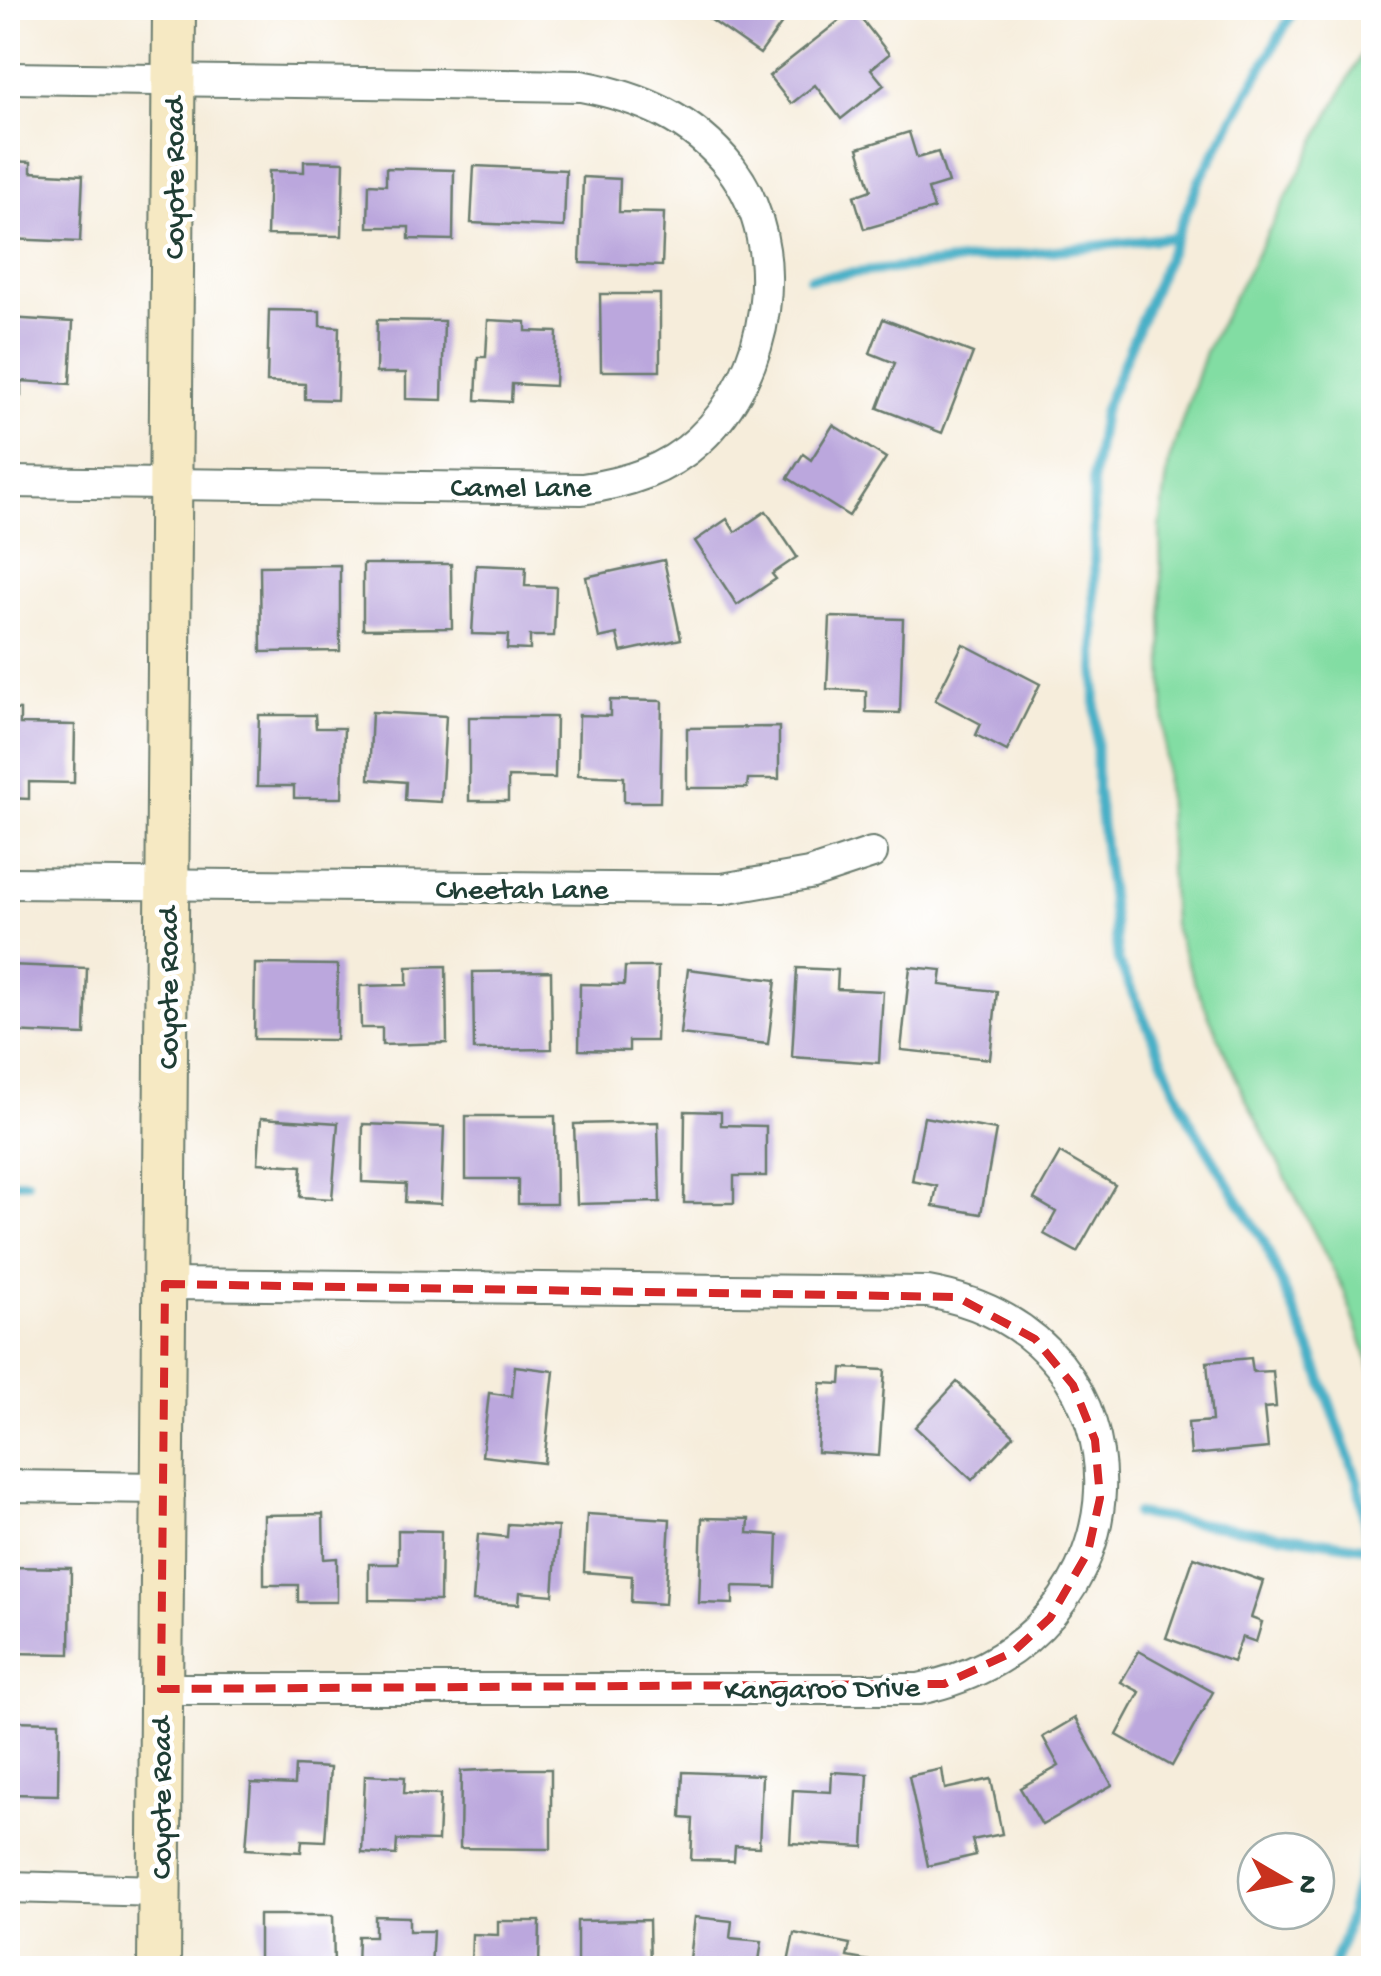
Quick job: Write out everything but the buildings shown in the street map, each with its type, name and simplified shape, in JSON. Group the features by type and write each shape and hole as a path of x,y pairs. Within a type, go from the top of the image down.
{"street":[{"name":"Coyote Road","path":"159,1968 174,8"},
{"name":"Camel Lane","path":"8,78 581,86 625,94 665,112 701,136 731,168 757,222 765,260 766,300 743,381 723,413 698,442 677,458 632,480 582,489 8,482"},
{"name":"Cheetah Lane","path":"8,884 722,889 809,874 872,853"},
{"name":"Kangaroo Drive","path":"161,1688 918,1689 944,1684 1013,1652 1050,1618 1066,1598 1088,1552 1100,1498 1096,1440 1073,1385 1046,1350 1012,1322 958,1298 928,1292 164,1284"},
{"path":"8,1486 163,1488"},
{"path":"8,1887 160,1890"}],"highlighted area":[{"path":"165,1284 957,1297 1035,1339 1073,1385 1095,1440 1100,1498 1088,1552 1050,1618 1013,1652 944,1684 161,1689"}],"green space":[{"path":"1373,32 1373,1374 1344,1291 1245,1098 1173,924 1160,527 1169,461 1205,352"}],"waterway":[{"path":"1295,8 1199,181 1103,412 1093,478 1097,788 1118,960 1190,1121 1264,1242 1314,1358 1358,1482 1374,1578"},
{"path":"810,278 1175,237"},
{"path":"8,1182 27,1182"},
{"path":"1136,1514 1369,1548"},
{"path":"1332,1968 1344,1936 1374,1813"}]}
